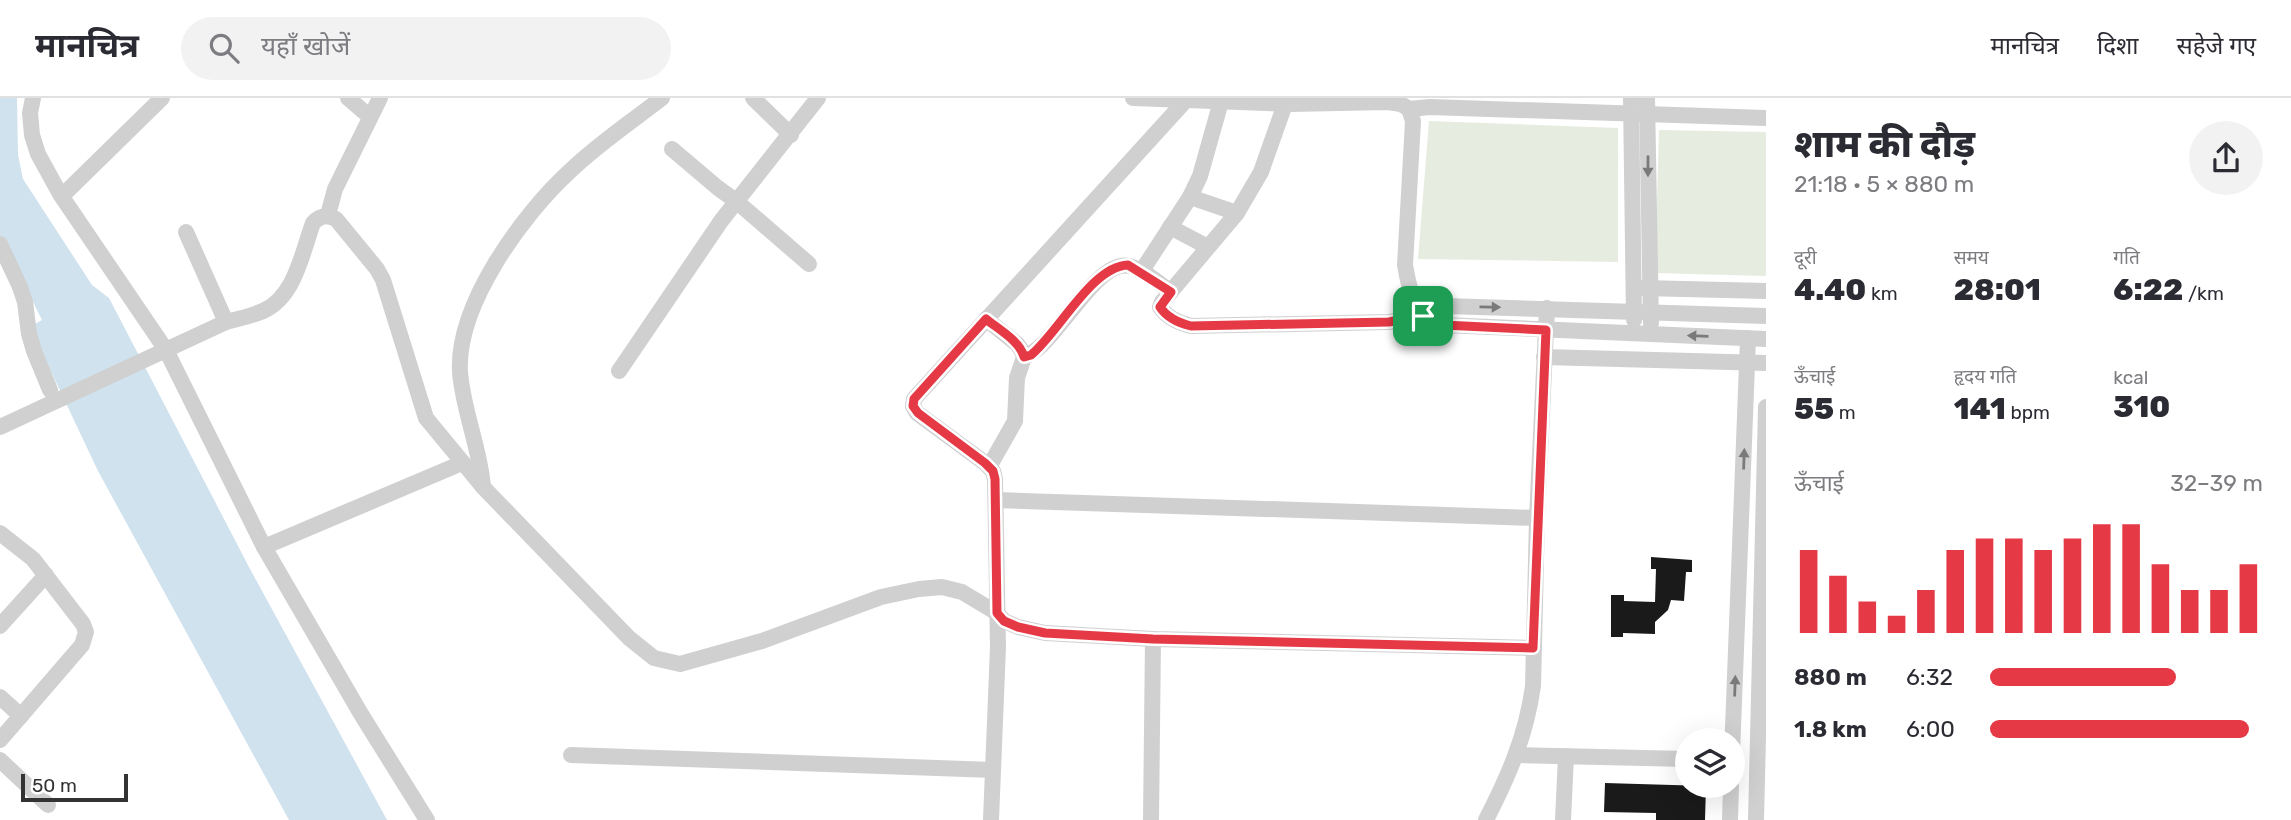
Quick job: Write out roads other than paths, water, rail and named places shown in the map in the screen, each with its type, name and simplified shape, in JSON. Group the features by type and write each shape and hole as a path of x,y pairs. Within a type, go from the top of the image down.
{"street":[{"path":"33,98 30,113 32,135 38,154 62,196 163,352 264,547 361,714 427,820"},
{"path":"62,196 162,98"},
{"path":"348,98 370,117"},
{"path":"328,215 335,189 380,98"},
{"path":"482,487 481,469 463,396 460,370 463,339 478,295 500,256 542,198 586,156 662,98"},
{"path":"753,98 791,135"},
{"path":"619,371 736,201 818,98"},
{"path":"1133,98 1284,104 1430,103 1637,109 1766,118"},
{"path":"1634,333 1642,312 1637,109 1647,98"},
{"path":"991,820 999,647 995,479 989,467 918,413 913,406 914,399 1186,100"},
{"path":"1141,272 1190,197 1200,176 1222,100"},
{"path":"1284,104 1261,172 1237,213 1162,302 1162,311 1176,322 1191,326 1389,322 1444,306 1766,316"},
{"path":"1404,104 1413,121 1405,265 1408,281 1421,313 1443,325 1766,339"},
{"path":"672,149 809,264"},
{"path":"1190,197 1237,213"},
{"path":"0,427 50,397 163,352 226,322 263,311 276,303 290,285 313,223 328,215 336,219 383,280 424,414 482,487 629,638 654,658 680,664 762,641 881,597 942,587 962,592 997,613 1004,621 1045,633 1153,639 1533,648"},
{"path":"1170,227 1208,247"},
{"path":"186,232 226,322"},
{"path":"0,244 5,271 25,302 29,334 50,397"},
{"path":"1024,357 1038,349 1097,280 1121,266 1128,265 1171,292"},
{"path":"1642,288 1766,291"},
{"path":"1486,820 1517,755 1533,686 1537,518 1547,308"},
{"path":"1642,312 1651,334"},
{"path":"986,319 1017,344 1024,357 1017,378 1015,421 989,467"},
{"path":"1733,728 1748,338"},
{"path":"1544,357 1766,363"},
{"path":"1756,820 1763,649 1766,407"},
{"path":"264,547 462,463"},
{"path":"997,500 1537,518"},
{"path":"0,534 33,559 83,624 86,639 0,740"},
{"path":"0,626 46,575"},
{"path":"1151,820 1153,639"},
{"path":"0,697 20,716"},
{"path":"571,755 993,770"},
{"path":"1517,755 1675,759"},
{"path":"1563,820 1566,756"},
{"path":"1745,758 1758,760"},
{"path":"0,760 48,805"},
{"path":"1730,820 1731,798"}],"water":[{"path":"0,98 17,98 18,155 23,179 92,285 109,298 250,569 387,820 289,820 98,471 30,327 42,320 0,236"}]}
